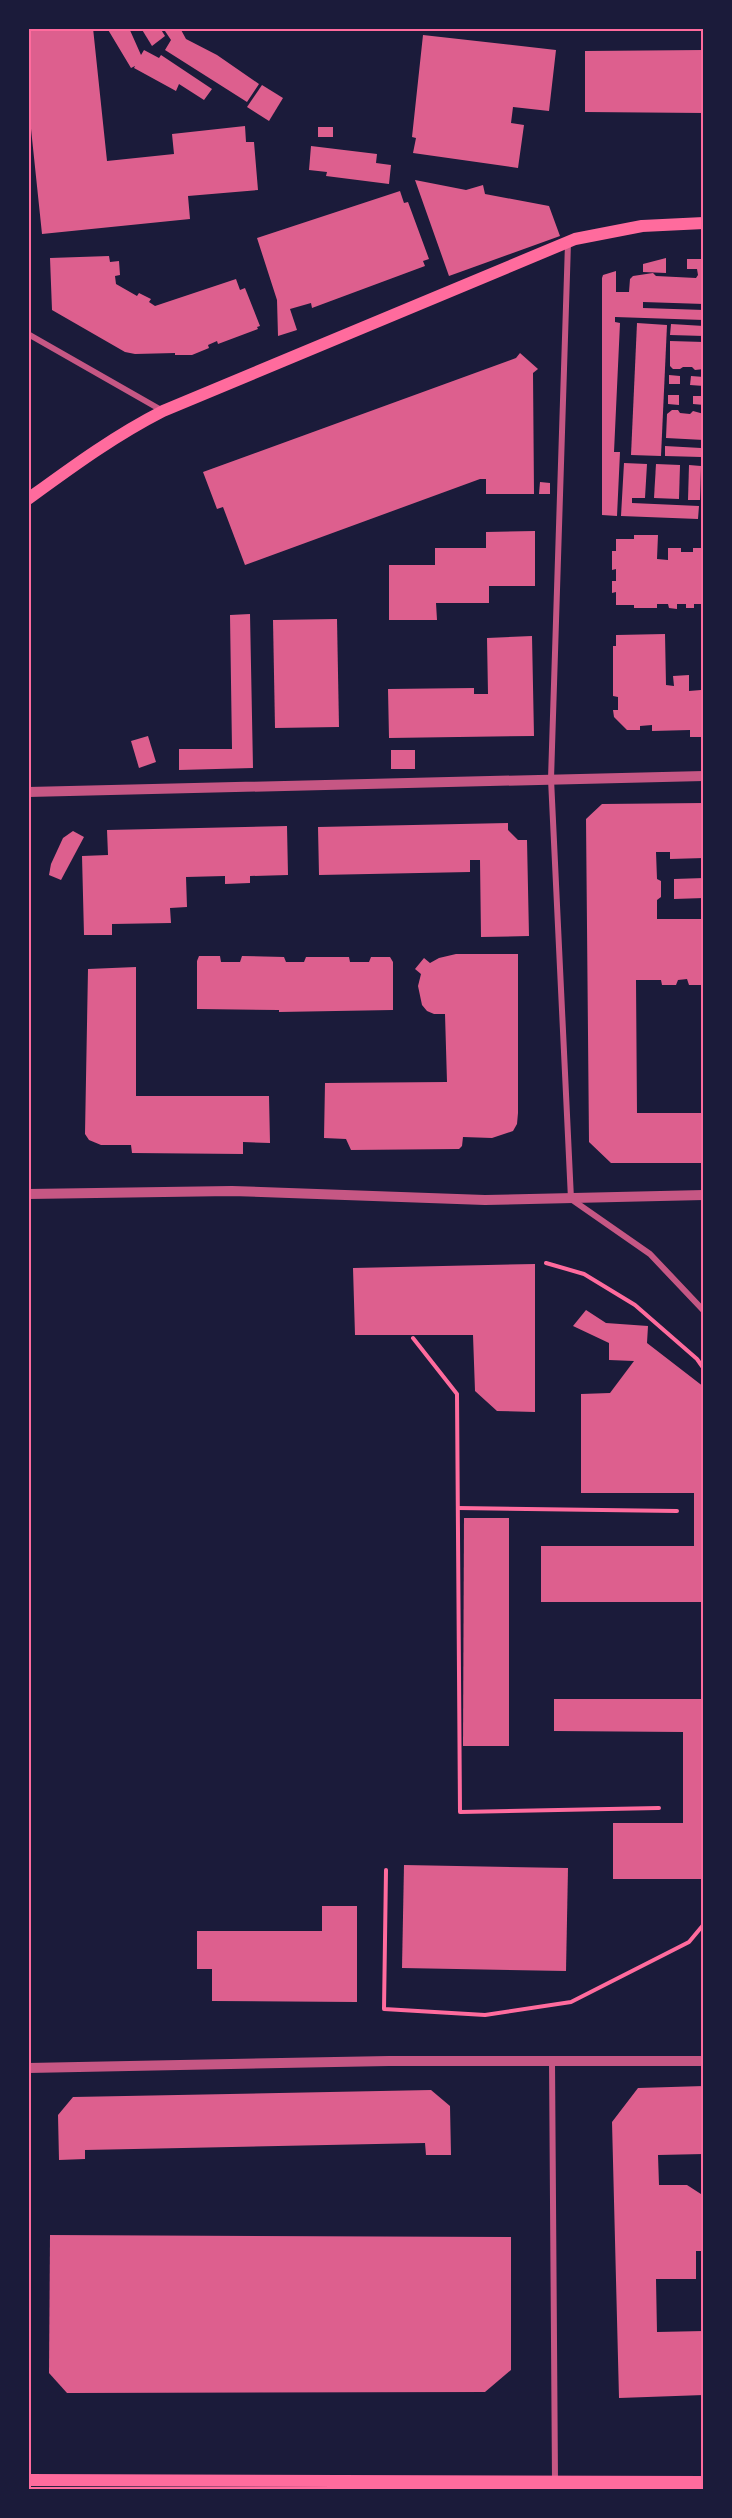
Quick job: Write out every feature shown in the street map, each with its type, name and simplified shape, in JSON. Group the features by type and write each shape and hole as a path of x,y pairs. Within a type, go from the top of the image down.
{"main road":[{"path":"28,499 99,447 163,411 395,312 568,242 598,233 670,223 704,223"},
{"path":"28,2480 704,2482"}],"street":[{"path":"568,242 551,779 571,1199"},
{"path":"28,334 163,411"},
{"path":"28,792 704,776"},
{"path":"28,1194 232,1191 485,1200 704,1195"},
{"path":"571,1199 650,1254 704,1311"},
{"path":"552,2061 555,2481"},
{"path":"28,2068 704,2061"}],"path":[{"path":"546,1263 584,1274 636,1305 704,1369"},
{"path":"412,1338 457,1394 460,1812 659,1808"},
{"path":"458,1508 677,1510"},
{"path":"386,1870 384,2009 485,2015 571,2002 689,1942 704,1924"}],"building":[{"path":"28,28 93,28 107,161 174,154 172,134 245,126 246,142 254,142 258,190 188,196 190,219 42,234 28,100"},
{"path":"107,28 129,28 141,55 144,50 159,58 161,55 212,89 204,100 179,84 176,91 134,68 135,66 131,68"},
{"path":"141,28 160,28 165,36 152,46"},
{"path":"163,28 180,28 186,39 217,55 259,84 247,102 165,50 171,40"},
{"path":"423,35 556,50 549,111 513,107 511,123 524,125 518,168 413,153 416,138 412,137"},
{"path":"704,50 704,113 585,112 585,51"},
{"path":"262,85 283,98 269,121 247,107"},
{"path":"318,127 333,127 333,137 318,137"},
{"path":"311,146 377,154 376,163 391,165 389,184 326,176 327,172 309,170"},
{"path":"415,180 466,190 483,185 485,194 549,206 560,236 449,276"},
{"path":"400,191 404,203 408,202 429,259 423,261 425,266 312,308 311,303 290,309 297,330 278,336 277,300 257,238"},
{"path":"109,256 110,262 119,261 120,275 115,276 116,284 137,296 139,293 151,299 149,302 155,306 236,279 240,290 245,288 260,326 257,327 258,329 218,344 217,341 208,345 209,348 192,355 125,352 52,310 50,258"},
{"path":"666,258 666,273 643,272 643,264"},
{"path":"687,259 704,259 704,304 643,302 643,308 704,310 704,320 615,317 615,322 620,323 614,452 620,452 617,516 602,515 602,278 603,275 616,271 616,292 629,292 630,279 633,276 653,273 656,276 696,278 697,269 687,269"},
{"path":"637,323 667,325 661,456 631,455"},
{"path":"671,324 704,326 704,336 670,335"},
{"path":"670,341 704,342 704,369 695,370 692,367 683,367 673,369 670,366"},
{"path":"520,353 538,369 533,373 534,494 486,494 486,479 480,479 245,565 223,507 217,509 203,472 516,358"},
{"path":"669,375 680,376 680,384 669,384"},
{"path":"691,376 704,377 704,386 690,385"},
{"path":"668,395 679,395 679,405 668,404"},
{"path":"693,396 704,396 704,405 693,404"},
{"path":"672,410 678,410 680,413 690,414 693,411 704,414 704,440 666,438 667,414"},
{"path":"665,446 701,448 701,457 665,456"},
{"path":"624,463 647,464 645,498 632,498 632,503 699,506 698,519 621,516"},
{"path":"656,464 680,465 679,499 654,498"},
{"path":"689,465 701,466 700,500 688,500"},
{"path":"540,482 550,483 550,494 539,494"},
{"path":"535,531 535,586 489,586 489,603 436,603 437,620 389,620 389,565 435,565 435,548 486,548 486,532"},
{"path":"634,535 658,535 657,559 668,560 668,548 681,548 681,552 693,552 693,548 704,548 704,604 694,604 694,608 686,608 686,604 677,604 677,609 669,608 668,604 657,604 657,608 616,605 616,592 612,593 612,581 616,581 616,569 612,570 612,551 616,551 616,539 634,539"},
{"path":"250,614 253,768 179,770 179,749 232,749 230,615"},
{"path":"337,619 339,727 275,728 273,620"},
{"path":"665,634 666,685 674,686 673,676 689,675 689,691 701,690 701,684 704,684 704,737 690,737 690,730 652,731 652,725 640,726 640,730 627,730 614,717 613,710 618,710 618,697 613,696 613,646 616,646 616,635"},
{"path":"532,636 534,736 389,738 388,689 474,688 474,694 488,694 487,638"},
{"path":"148,736 156,762 139,768 131,741"},
{"path":"391,750 415,750 415,769 391,769"},
{"path":"704,803 704,858 670,859 670,852 656,852 657,879 661,881 661,897 657,900 657,919 704,919 704,985 689,985 687,979 678,980 676,985 662,985 661,980 636,980 637,1113 704,1113 704,1163 611,1163 589,1142 586,819 602,804"},
{"path":"508,823 508,830 518,840 527,840 529,936 481,937 480,860 470,860 470,872 319,875 318,827"},
{"path":"287,826 288,875 250,876 250,883 225,884 225,876 186,877 187,907 170,908 171,923 112,924 112,935 84,935 82,856 108,855 107,830"},
{"path":"73,831 84,837 61,880 49,875 51,864 63,838"},
{"path":"704,878 704,898 674,899 674,879"},
{"path":"456,954 518,954 518,1113 517,1124 513,1131 492,1138 463,1137 462,1146 459,1149 351,1150 346,1139 324,1138 325,1083 447,1082 445,1014 434,1014 422,1005 418,986 421,974 415,969 424,958 430,963"},
{"path":"199,956 220,956 221,962 240,962 242,956 284,957 286,962 304,962 306,957 349,957 350,962 369,962 371,957 390,957 393,962 393,1010 279,1012 279,1010 197,1009 197,961"},
{"path":"136,967 136,1096 269,1096 270,1143 243,1142 243,1154 132,1153 131,1145 101,1145 89,1140 85,1134 88,969"},
{"path":"535,1264 535,1412 497,1411 475,1391 473,1335 355,1335 353,1268"},
{"path":"586,1310 606,1323 648,1326 647,1343 704,1387 704,1602 541,1602 541,1546 694,1546 694,1493 581,1493 581,1394 610,1393 634,1361 609,1360 609,1343 573,1326"},
{"path":"464,1518 509,1518 509,1746 463,1746"},
{"path":"554,1699 704,1699 704,1879 613,1879 613,1823 683,1823 683,1732 554,1731"},
{"path":"404,1865 568,1868 566,1971 402,1968"},
{"path":"322,1906 357,1906 357,2002 212,2001 212,1969 197,1969 197,1931 322,1931"},
{"path":"704,2086 704,2154 658,2155 659,2185 687,2185 704,2196 704,2251 696,2251 696,2279 656,2279 657,2332 704,2331 704,2395 619,2398 612,2122 638,2088"},
{"path":"431,2090 450,2106 451,2155 426,2155 425,2143 85,2150 85,2159 59,2160 58,2115 73,2097"},
{"path":"50,2235 511,2237 511,2370 485,2392 67,2393 49,2373"}]}
